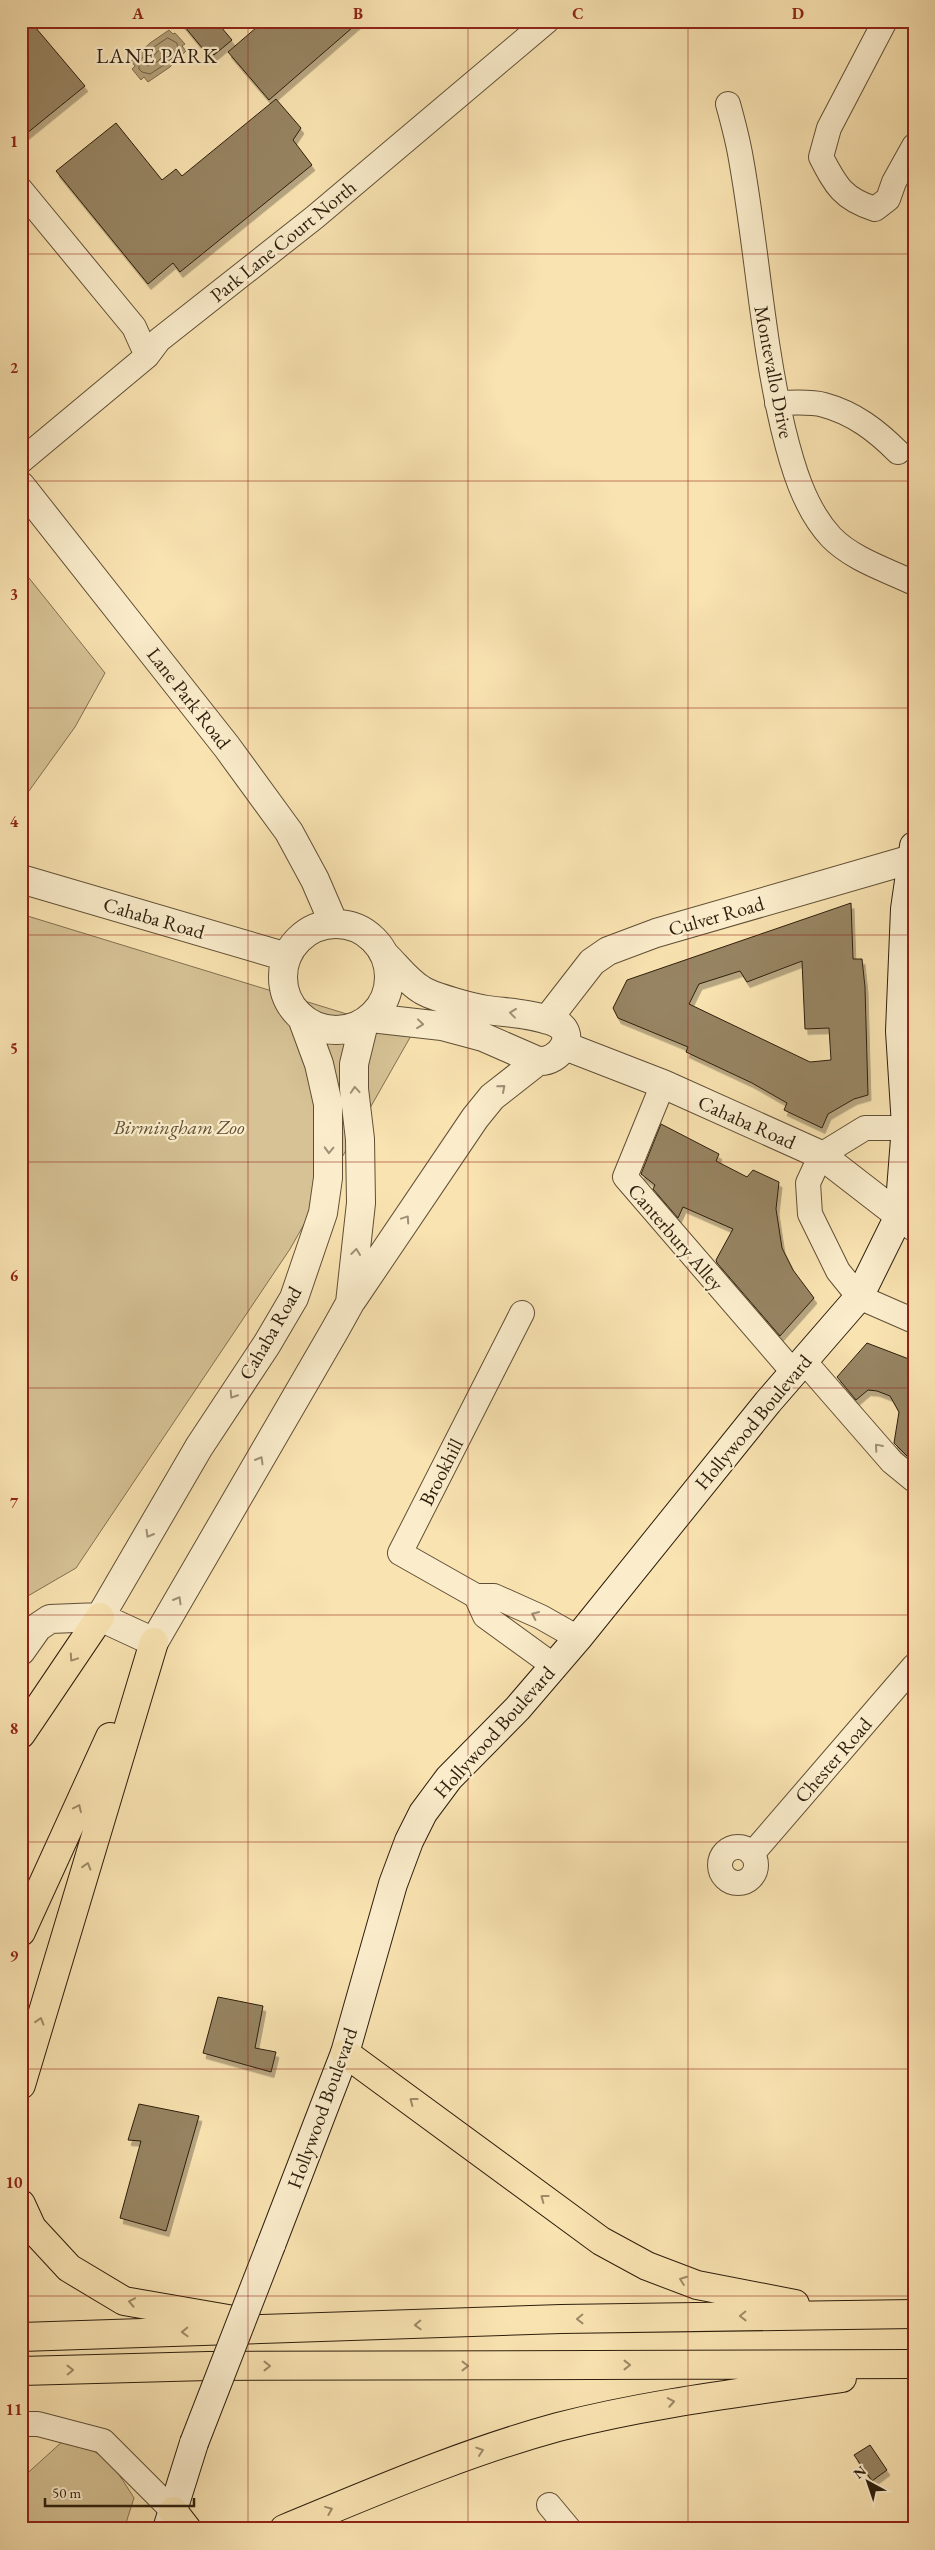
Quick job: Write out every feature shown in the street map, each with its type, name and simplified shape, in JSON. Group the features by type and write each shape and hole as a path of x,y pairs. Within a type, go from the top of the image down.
{"highway":[{"path":"21,1734 100,1617"},
{"path":"21,1932 154,1642"},
{"path":"21,2085 154,1642"},
{"path":"345,2052 601,2241 647,2266 697,2285 851,2315"},
{"path":"21,2204 32,2228 69,2268 124,2301 283,2330"},
{"path":"21,2336 283,2330 561,2319 914,2314"},
{"path":"21,2371 208,2366 914,2364"},
{"path":"284,2529 478,2451 557,2428 675,2402 914,2368"}],"street":[{"name":"Park Lane Court North","path":"21,461 148,356 159,340 315,217 547,21"},
{"path":"885,21 829,128 821,157 835,185 856,203 875,209 888,199 894,182 914,146"},
{"name":"Montevallo Drive","path":"728,104 741,158 765,335 777,403 793,469 812,508 831,537 850,552 914,583"},
{"path":"21,190 134,327 148,356"},
{"path":"777,403 822,404 853,416 880,433 898,452"},
{"name":"Lane Park Road","path":"21,486 228,747 289,832 315,880 334,924"},
{"path":"906,1221 910,1127 900,1031 905,909 913,855"},
{"name":"Culver Road","path":"547,1020 592,962 608,951 656,933 913,855"},
{"name":"Cahaba Road","path":"21,879 287,957"},
{"name":"Cahaba Road","path":"100,1617 199,1447 267,1344 294,1298 323,1213 328,1178 328,1104 319,1064 302,1018 287,999 283,973 287,957 299,939 310,931 334,924 360,929 379,944 386,956 413,983 424,991 485,1010 520,1013 547,1020 564,1027 567,1033 564,1046 663,1084 821,1155 906,1221"},
{"path":"350,1303 362,1193 354,1064 367,1021 382,1005 387,994 390,974 386,956"},
{"name":"Cahaba Road","path":"302,1018 326,1030 352,1029 367,1021 442,1026 483,1037 538,1061"},
{"path":"21,1651 38,1627 50,1619 100,1617 154,1642 350,1303 475,1118 492,1097 538,1061 547,1062 554,1059 564,1046"},
{"name":"Canterbury Alley","path":"663,1084 625,1177 799,1367 892,1462 914,1480"},
{"path":"910,1127 865,1128 821,1155 808,1183 810,1214 838,1271 859,1297 914,1321"},
{"name":"Hollywood Boulevard","path":"176,2523 194,2443 345,2052 393,1884 409,1841 423,1813 449,1778 518,1708 578,1638 662,1531 768,1402 859,1297 906,1221"},
{"name":"Brookhill","path":"522,1312 400,1553 476,1596 494,1596 541,1617 578,1638"},
{"path":"476,1596 485,1616 554,1666"},
{"name":"Chester Road","path":"752,1854 914,1666"},
{"path":"21,2424 38,2424 103,2441 176,2523"},
{"path":"549,2505 569,2529"}],"green space":[{"path":"21,568 105,673 75,727 21,802"},
{"name":"Birmingham Zoo","path":"21,914 412,1034 290,1249 76,1568 21,1600"},
{"path":"63,2441 89,2449 98,2454 120,2476 134,2498 124,2529 21,2529 21,2479"}],"water":[{"path":"169,30 173,34 175,33 185,44 182,46 186,51 170,67 148,82 144,77 141,80 132,69 135,66 131,61 150,43"}],"building":[{"path":"21,21 30,21 85,86 21,138"},
{"path":"180,21 216,21 232,40 214,55 211,52 208,55"},
{"path":"264,21 360,21 269,100 228,52"},
{"path":"276,99 301,128 293,140 312,165 180,272 173,263 148,284 56,171 116,123 162,180 176,169 182,176"},
{"path":"851,903 853,959 862,959 865,987 868,1095 854,1099 828,1114 822,1128 784,1110 787,1103 752,1083 686,1052 688,1047 618,1018 613,1008 627,980","holes":["802,961 805,1029 829,1028 831,1060 810,1062 689,1004 699,984 740,971 747,982"]},
{"path":"661,1124 719,1154 716,1161 747,1177 753,1170 779,1182 776,1209 782,1248 793,1270 814,1298 780,1336 717,1263 716,1260 733,1229 683,1207 678,1218 653,1189 655,1185 641,1174"},
{"path":"867,1343 914,1361 914,1444 911,1444 909,1458 894,1443 899,1412 890,1396 868,1390 856,1400 837,1377"},
{"path":"218,1997 263,2006 255,2048 276,2052 271,2072 203,2053"},
{"path":"139,2104 199,2116 166,2231 120,2218 141,2141 128,2140"},
{"path":"870,2445 887,2470 872,2481 854,2455"}],"district":[{"name":"LANE PARK","path":"157,55"}]}
